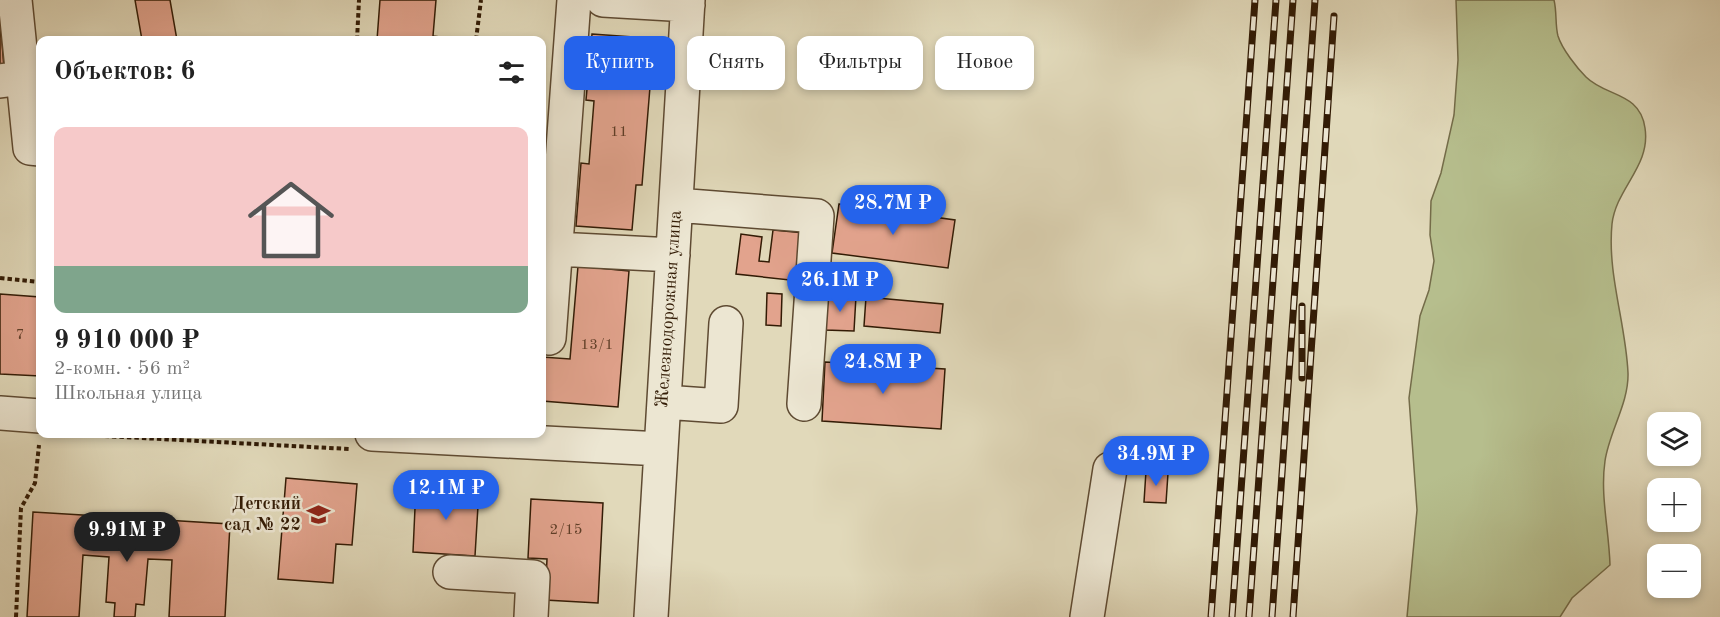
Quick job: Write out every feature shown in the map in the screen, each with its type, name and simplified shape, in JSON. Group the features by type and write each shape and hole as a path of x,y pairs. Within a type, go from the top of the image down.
{"street":[{"path":"15,0 11,80 30,148 36,149"},
{"path":"546,338 549,338 552,228 574,0"},
{"path":"603,0 688,3"},
{"name":"Железнодорожная улица","path":"651,617 688,3"},
{"path":"676,205 817,216 804,404"},
{"path":"552,228 673,255"},
{"path":"664,402 721,406 726,323"},
{"path":"0,413 36,427"},
{"path":"501,438 661,449"},
{"path":"1087,617 1110,470"},
{"path":"450,572 533,577 531,617"}],"path":[{"path":"357,36 359,0"},
{"path":"476,36 481,0"},
{"path":"0,278 36,282"},
{"path":"16,617 21,508 35,483 39,438"}],"green space":[{"path":"1456,0 1554,0 1558,36 1570,58 1594,83 1629,101 1642,116 1645,128 1643,154 1620,199 1612,224 1614,280 1628,373 1625,395 1605,461 1604,500 1610,565 1572,598 1560,617 1407,617 1417,510 1409,398 1420,316 1429,290 1434,261 1430,235 1431,201 1441,173 1454,115 1458,60"}],"building":[{"path":"135,0 170,0 176,36 141,36"},
{"path":"380,0 436,0 433,36 377,36"},
{"path":"0,15 4,69 0,70"},
{"path":"592,34 620,36 592,36"},
{"path":"587,90 650,90 642,185 636,185 632,230 576,226 581,163 589,164 594,101 586,100"},
{"path":"839,204 955,220 948,268 832,253"},
{"path":"773,230 805,233 799,281 736,274 741,234 762,237 759,261 769,262"},
{"path":"578,266 629,271 618,407 546,401 546,357 570,359"},
{"path":"767,293 782,294 781,326 766,325"},
{"path":"0,294 36,297 36,376 0,374"},
{"path":"827,294 856,296 854,331 825,330"},
{"path":"866,297 943,304 940,333 864,326"},
{"path":"825,362 945,369 941,429 822,421"},
{"path":"1146,471 1168,473 1166,503 1144,502"},
{"name":"Детский сад № 22","path":"286,478 357,484 352,545 336,544 333,583 278,579"},
{"path":"416,486 479,489 475,556 413,552"},
{"path":"531,499 603,503 598,603 545,600 547,559 528,558"},
{"path":"33,512 230,524 225,617 169,617 172,560 148,559 144,605 136,604 135,617 114,617 115,603 106,602 109,557 83,555 79,617 27,617"}],"railway":[{"path":"1211,617 1255,0"},
{"path":"1232,617 1276,0"},
{"path":"1249,617 1293,0"},
{"path":"1272,617 1315,0"},
{"path":"1293,617 1334,16"},
{"path":"1302,306 1302,378"}],"place":[{"name":"Детский сад № 22","path":"319,514"}]}
